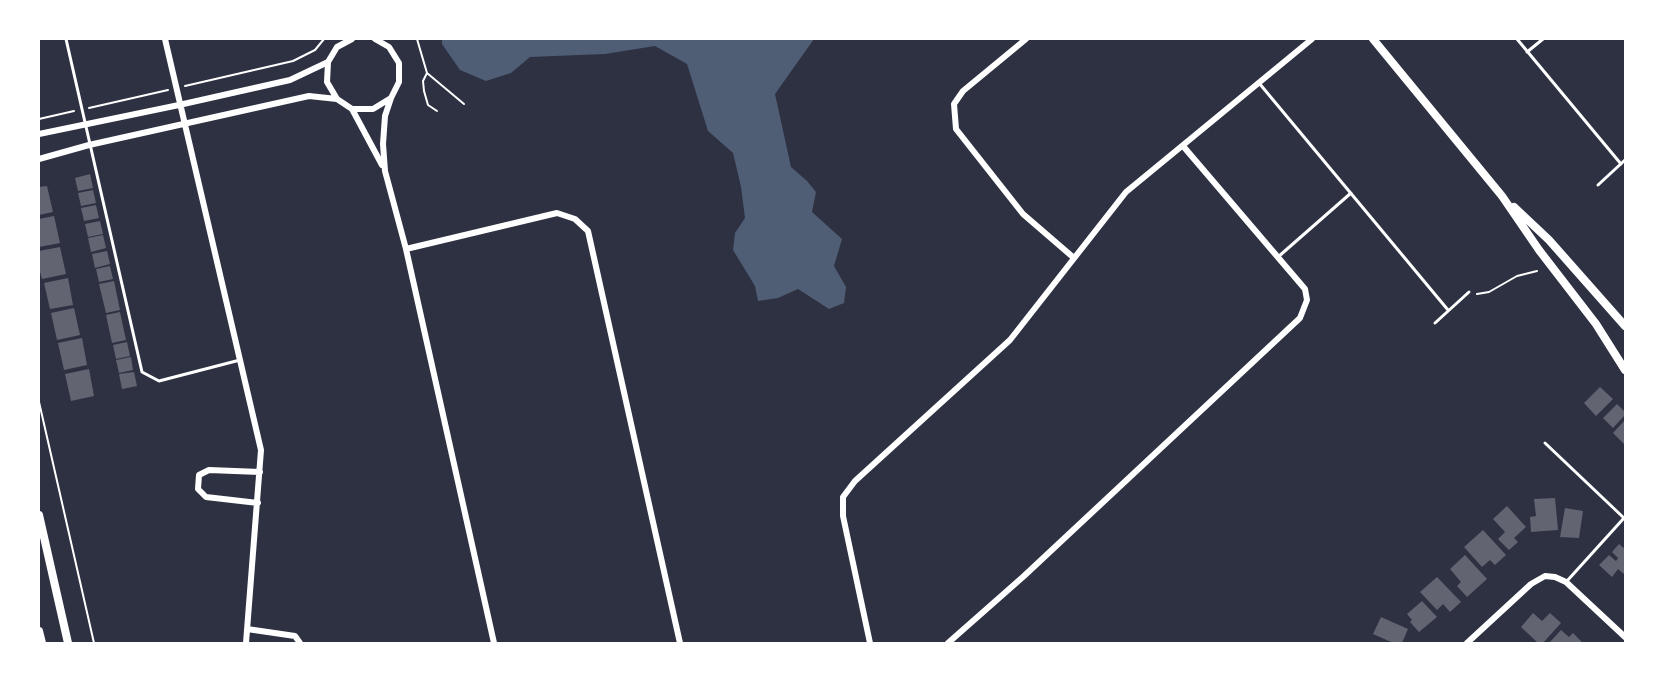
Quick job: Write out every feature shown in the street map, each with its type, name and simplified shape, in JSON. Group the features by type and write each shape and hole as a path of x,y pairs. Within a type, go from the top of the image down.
{"street":[{"path":"165,39 261,450 246,643"},
{"path":"339,39 328,62 327,82 337,99 352,109 385,171"},
{"path":"337,47 352,39"},
{"path":"375,39 389,47 399,63 399,82 385,116 383,144 385,171 405,249 494,643"},
{"path":"1026,39 963,91 954,104 956,129 1023,214 1074,258"},
{"path":"870,643 843,516 843,497 855,481 1010,340 1126,192 1312,39"},
{"path":"1373,39 1502,196 1539,250 1596,324 1625,370"},
{"path":"39,134 290,80 328,62"},
{"path":"39,159 89,145 309,96 337,99"},
{"path":"352,109 373,109 391,98"},
{"path":"948,643 1024,576 1300,318 1307,300 1305,289 1183,146"},
{"path":"1502,196 1549,240 1625,326"},
{"path":"405,249 557,213 575,219 588,231 680,643"},
{"path":"258,503 206,497 198,489 199,475 209,470 260,472"},
{"path":"39,515 68,643"},
{"path":"1467,643 1531,584 1545,576 1566,582 1625,637"},
{"path":"247,629 295,636 300,643"},
{"path":"39,631 42,643"}],"lane":[{"path":"66,39 142,372 159,381 240,360"},
{"path":"1517,39 1621,164"},
{"path":"1527,52 1543,39"},
{"path":"1259,83 1449,310"},
{"path":"1598,185 1625,160"},
{"path":"1277,257 1351,193"},
{"path":"1435,323 1469,292"},
{"path":"1545,443 1624,518 1566,582"}],"path":[{"path":"417,39 427,73 464,104"},
{"path":"427,73 423,81 424,91 428,105 437,111"},
{"path":"1469,292 1476,294 1489,292 1517,276 1537,271"},
{"path":"39,402 94,643"}],"water":[{"path":"442,39 814,39 775,94 791,167 816,192 812,212 842,239 834,266 846,287 844,303 829,309 798,289 778,298 758,301 755,286 733,250 735,233 745,218 733,153 708,131 687,64 655,46 605,54 530,57 511,73 486,81 460,70 442,44"}],"building":[{"path":"90,174 93,188 78,191 75,178"},
{"path":"47,186 53,212 39,215 39,187"},
{"path":"93,190 96,203 81,206 78,193"},
{"path":"96,205 99,218 84,221 81,208"},
{"path":"54,216 60,243 39,247 39,219"},
{"path":"100,221 103,234 88,237 85,224"},
{"path":"103,235 106,248 91,252 88,238"},
{"path":"60,247 66,274 42,279 39,268 39,251"},
{"path":"107,251 110,264 95,268 92,254"},
{"path":"110,266 113,279 99,282 96,269"},
{"path":"68,278 73,305 50,309 44,283"},
{"path":"114,281 120,310 106,313 99,284"},
{"path":"74,308 80,335 57,340 51,313"},
{"path":"120,312 126,340 112,343 106,315"},
{"path":"82,338 87,365 64,370 58,343"},
{"path":"127,342 130,356 116,359 113,345"},
{"path":"131,357 133,370 119,373 116,360"},
{"path":"89,369 94,396 71,401 65,374"},
{"path":"134,372 137,386 122,389 119,374"},
{"path":"1600,387 1613,399 1596,416 1584,403"},
{"path":"1617,404 1625,415 1613,428 1603,418"},
{"path":"1625,420 1625,445 1613,433"},
{"path":"1555,498 1558,530 1531,532 1530,517 1536,516 1534,499"},
{"path":"1507,506 1526,527 1514,538 1518,542 1509,550 1498,539 1505,532 1493,519"},
{"path":"1565,508 1583,511 1579,538 1560,537"},
{"path":"1483,530 1506,555 1495,565 1490,560 1482,567 1464,547"},
{"path":"1619,544 1625,549 1625,575 1618,569 1612,577 1599,565 1609,555 1616,561 1618,558 1612,552"},
{"path":"1465,555 1487,579 1467,597 1457,586 1461,582 1450,569"},
{"path":"1437,577 1461,602 1450,612 1443,604 1437,610 1420,592"},
{"path":"1422,601 1437,617 1419,632 1410,622 1412,620 1407,614"},
{"path":"1533,613 1542,621 1550,613 1561,623 1543,643 1538,643 1521,627"},
{"path":"1381,617 1408,629 1402,643 1390,643 1373,634"},
{"path":"1561,630 1569,637 1573,633 1583,643 1549,643"}]}
